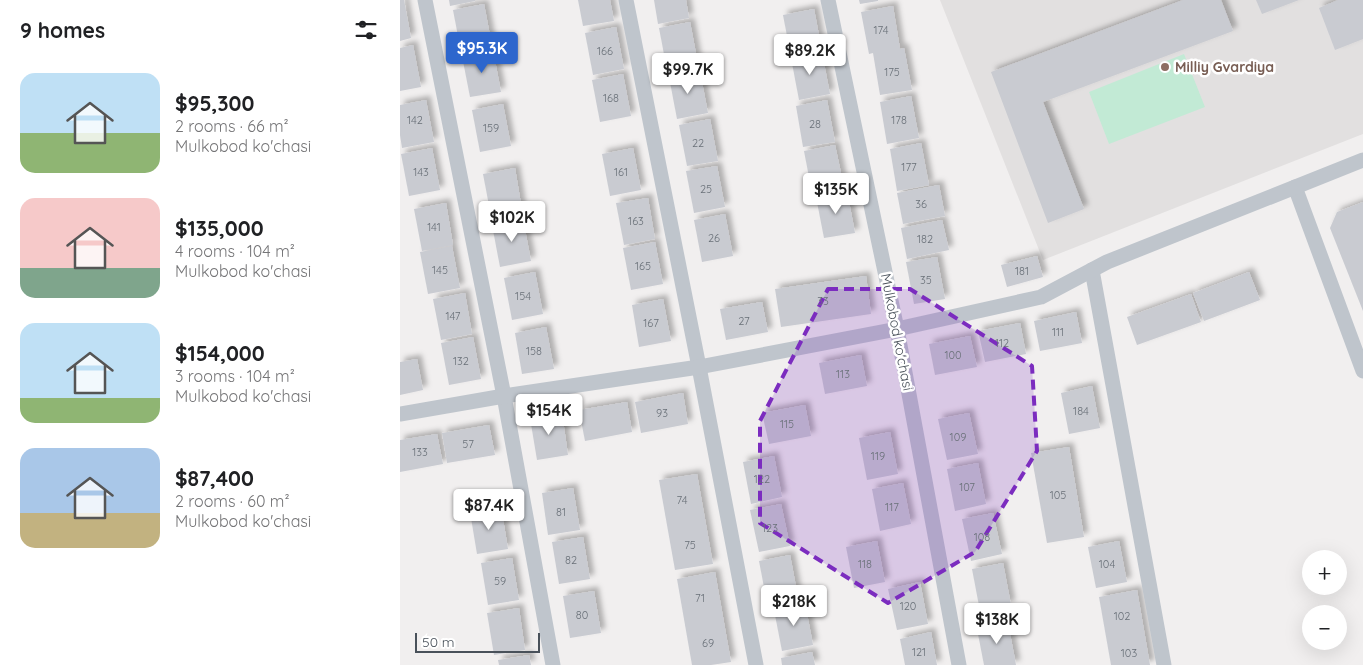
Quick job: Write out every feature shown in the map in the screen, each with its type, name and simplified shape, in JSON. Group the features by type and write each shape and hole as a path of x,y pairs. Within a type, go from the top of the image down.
{"street":[{"path":"424,0 504,396 553,665"},
{"path":"626,0 756,665"},
{"name":"Mulkobod ko'chasi","path":"828,0 897,329 959,665"},
{"path":"400,414 504,396 699,367 897,329 1041,297 1116,259 1363,160"},
{"path":"1295,187 1363,371"},
{"path":"1092,270 1164,665"}],"highlighted area":[{"path":"828,289 910,289 1032,366 1037,451 975,552 888,603 760,523 760,421"}],"shaded area":[{"name":"Milliy Gvardiya","path":"940,0 1363,0 1363,134 1043,260"}],"green space":[{"path":"1184,54 1205,107 1109,144 1089,92"}],"building":[{"path":"400,0 404,0 411,38 400,41"},
{"path":"449,0 475,0 475,1 450,6"},
{"path":"578,0 610,0 614,21 583,26"},
{"path":"654,0 686,0 689,18 658,24"},
{"path":"859,0 878,0 878,1 860,4"},
{"path":"1183,0 1221,0 1233,31 1043,102 1084,209 1048,223 991,72"},
{"path":"1256,0 1299,0 1262,14"},
{"path":"1338,0 1363,0 1363,39 1335,50 1319,8"},
{"path":"484,4 492,46 461,52 453,10"},
{"path":"893,6 900,49 904,48 912,90 880,95 873,53 869,54 861,12"},
{"path":"814,9 822,51 791,57 783,15"},
{"path":"690,22 698,64 667,70 659,28"},
{"path":"616,27 624,69 593,75 585,33"},
{"path":"413,45 421,87 400,91 400,48"},
{"path":"493,50 501,92 470,97 462,56"},
{"path":"822,53 830,94 799,100 791,58"},
{"path":"700,72 708,113 677,119 669,77"},
{"path":"623,74 631,116 600,122 592,80"},
{"path":"911,96 919,138 887,144 880,102"},
{"path":"426,100 434,142 402,148 400,105"},
{"path":"827,100 835,142 803,147 796,106"},
{"path":"503,104 511,146 480,152 472,110"},
{"path":"710,119 718,161 687,166 679,125"},
{"path":"921,143 929,185 897,191 890,149"},
{"path":"835,145 844,187 812,193 804,151"},
{"path":"432,148 440,190 409,196 401,154"},
{"path":"633,148 641,190 610,196 602,154"},
{"path":"717,166 725,207 694,213 686,171"},
{"path":"515,168 522,210 491,216 483,174"},
{"path":"939,185 945,216 903,224 897,193"},
{"path":"847,191 855,233 824,238 816,197"},
{"path":"648,198 655,239 624,245 616,203"},
{"path":"1363,202 1363,311 1330,228 1337,212"},
{"path":"446,203 453,245 422,251 414,209"},
{"path":"725,214 733,256 702,262 694,220"},
{"path":"523,219 531,261 500,267 492,225"},
{"path":"942,220 949,250 907,259 901,228"},
{"path":"655,242 663,284 631,290 623,248"},
{"path":"452,246 460,288 428,294 420,252"},
{"path":"1037,256 1043,277 1007,287 1001,265"},
{"path":"937,257 945,299 914,304 906,262"},
{"path":"535,272 543,314 512,320 504,278"},
{"path":"1249,272 1260,300 1204,321 1193,293"},
{"path":"866,276 871,314 781,327 775,289"},
{"path":"465,293 472,334 441,340 433,299"},
{"path":"1191,294 1201,322 1137,345 1127,317"},
{"path":"663,299 671,341 639,347 632,305"},
{"path":"762,302 768,332 726,340 720,309"},
{"path":"1076,312 1082,343 1040,351 1034,321"},
{"path":"1020,323 1026,354 985,362 978,331"},
{"path":"546,327 554,369 522,374 515,333"},
{"path":"970,336 977,367 935,375 929,344"},
{"path":"473,337 481,379 449,385 441,343"},
{"path":"861,355 867,386 825,394 819,363"},
{"path":"417,359 423,390 400,395 400,362"},
{"path":"1092,386 1100,428 1069,434 1061,393"},
{"path":"683,393 688,424 641,433 635,402"},
{"path":"627,402 632,432 585,441 579,410"},
{"path":"805,405 811,436 769,444 762,413"},
{"path":"562,413 568,455 537,460 530,418"},
{"path":"969,413 978,454 947,460 938,419"},
{"path":"489,425 495,455 447,463 442,433"},
{"path":"890,432 898,474 867,480 859,438"},
{"path":"437,434 443,464 400,472 400,440"},
{"path":"1069,447 1084,537 1047,543 1031,453"},
{"path":"774,456 782,497 751,504 743,462"},
{"path":"978,463 986,504 955,511 947,469"},
{"path":"697,474 713,564 675,570 659,480"},
{"path":"903,483 911,524 880,531 872,489"},
{"path":"573,488 580,530 548,535 542,493"},
{"path":"781,504 790,546 759,552 750,510"},
{"path":"501,507 508,549 477,554 470,512"},
{"path":"993,513 1002,554 971,561 962,519"},
{"path":"583,537 590,579 559,584 552,542"},
{"path":"877,541 885,582 854,588 846,547"},
{"path":"1119,541 1127,582 1096,588 1088,547"},
{"path":"790,555 798,597 767,603 759,561"},
{"path":"512,558 519,600 488,605 481,563"},
{"path":"1003,563 1011,605 980,611 972,569"},
{"path":"715,572 731,662 692,665 677,579"},
{"path":"920,582 928,624 897,630 888,589"},
{"path":"1137,590 1150,665 1111,665 1099,597"},
{"path":"594,591 601,633 570,638 563,596"},
{"path":"805,603 813,645 782,651 774,610"},
{"path":"519,608 525,650 494,655 487,613"},
{"path":"1008,623 1016,665 984,665 977,629"},
{"path":"931,632 937,665 905,665 900,639"},
{"path":"812,652 815,665 782,665 781,658"},
{"path":"529,655 531,665 499,665 498,660"}],"place":[{"name":"Milliy Gvardiya","path":"1165,67"}]}
